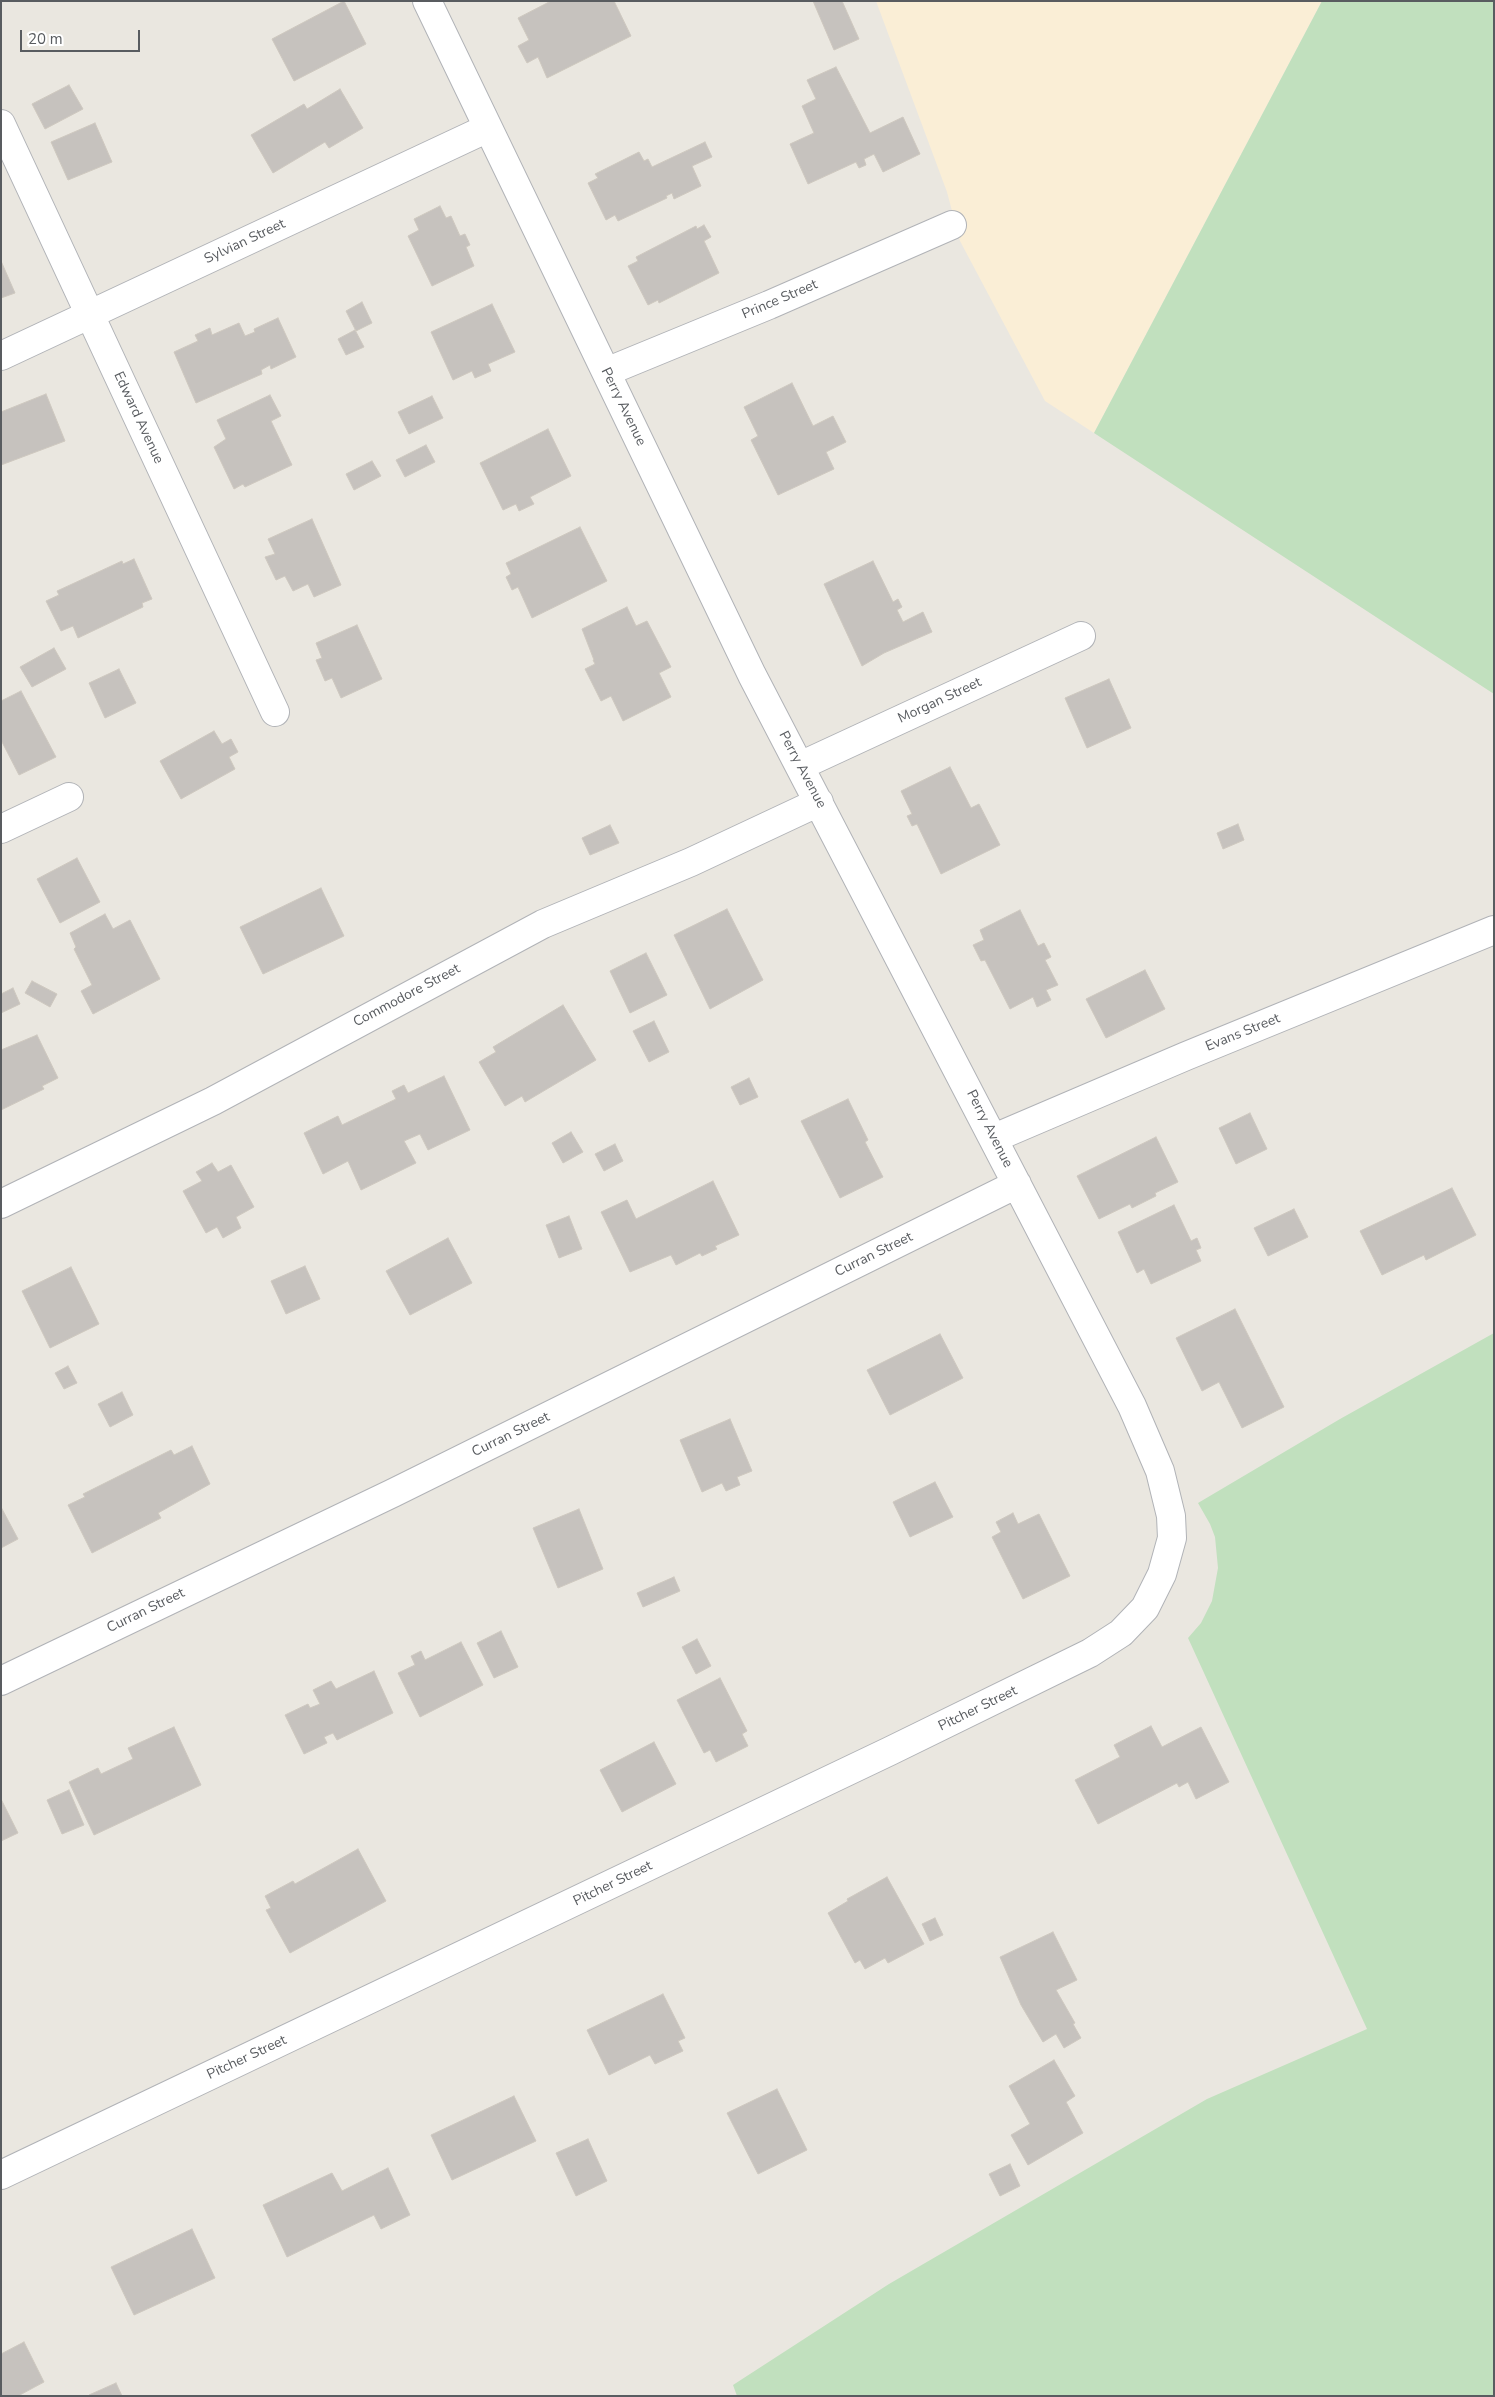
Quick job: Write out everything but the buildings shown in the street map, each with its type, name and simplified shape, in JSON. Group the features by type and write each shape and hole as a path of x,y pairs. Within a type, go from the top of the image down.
{"street":[{"name":"Perry Avenue","path":"427,1 748,667 994,1138 1150,1444 1167,1497 1172,1538"},
{"name":"Edward Avenue","path":"1,124 275,712"},
{"name":"Sylvian Street","path":"1,356 488,128"},
{"name":"Prince Street","path":"606,372 769,305 952,225"},
{"name":"Morgan Street","path":"800,766 1081,636"},
{"path":"1,829 68,796"},
{"name":"Commodore Street","path":"1,1204 213,1101 543,924 690,862 819,802"},
{"name":"Evans Street","path":"994,1138 1494,930"},
{"name":"Curran Street","path":"1,1681 410,1485 1017,1184"},
{"name":"Pitcher Street","path":"1,2175 932,1731 1090,1653 1121,1633 1145,1608 1162,1574 1172,1538"}],"shaded area":[{"path":"876,1 1322,1 1094,433 1045,401 960,241 947,192"}],"green space":[{"path":"1322,1 1494,1 1494,694 1094,433"},
{"path":"1494,1333 1494,2396 737,2396 733,2385 889,2284 1207,2099 1367,2029 1188,1638 1201,1623 1212,1601 1218,1568 1215,1537 1198,1503 1340,1419"}]}
